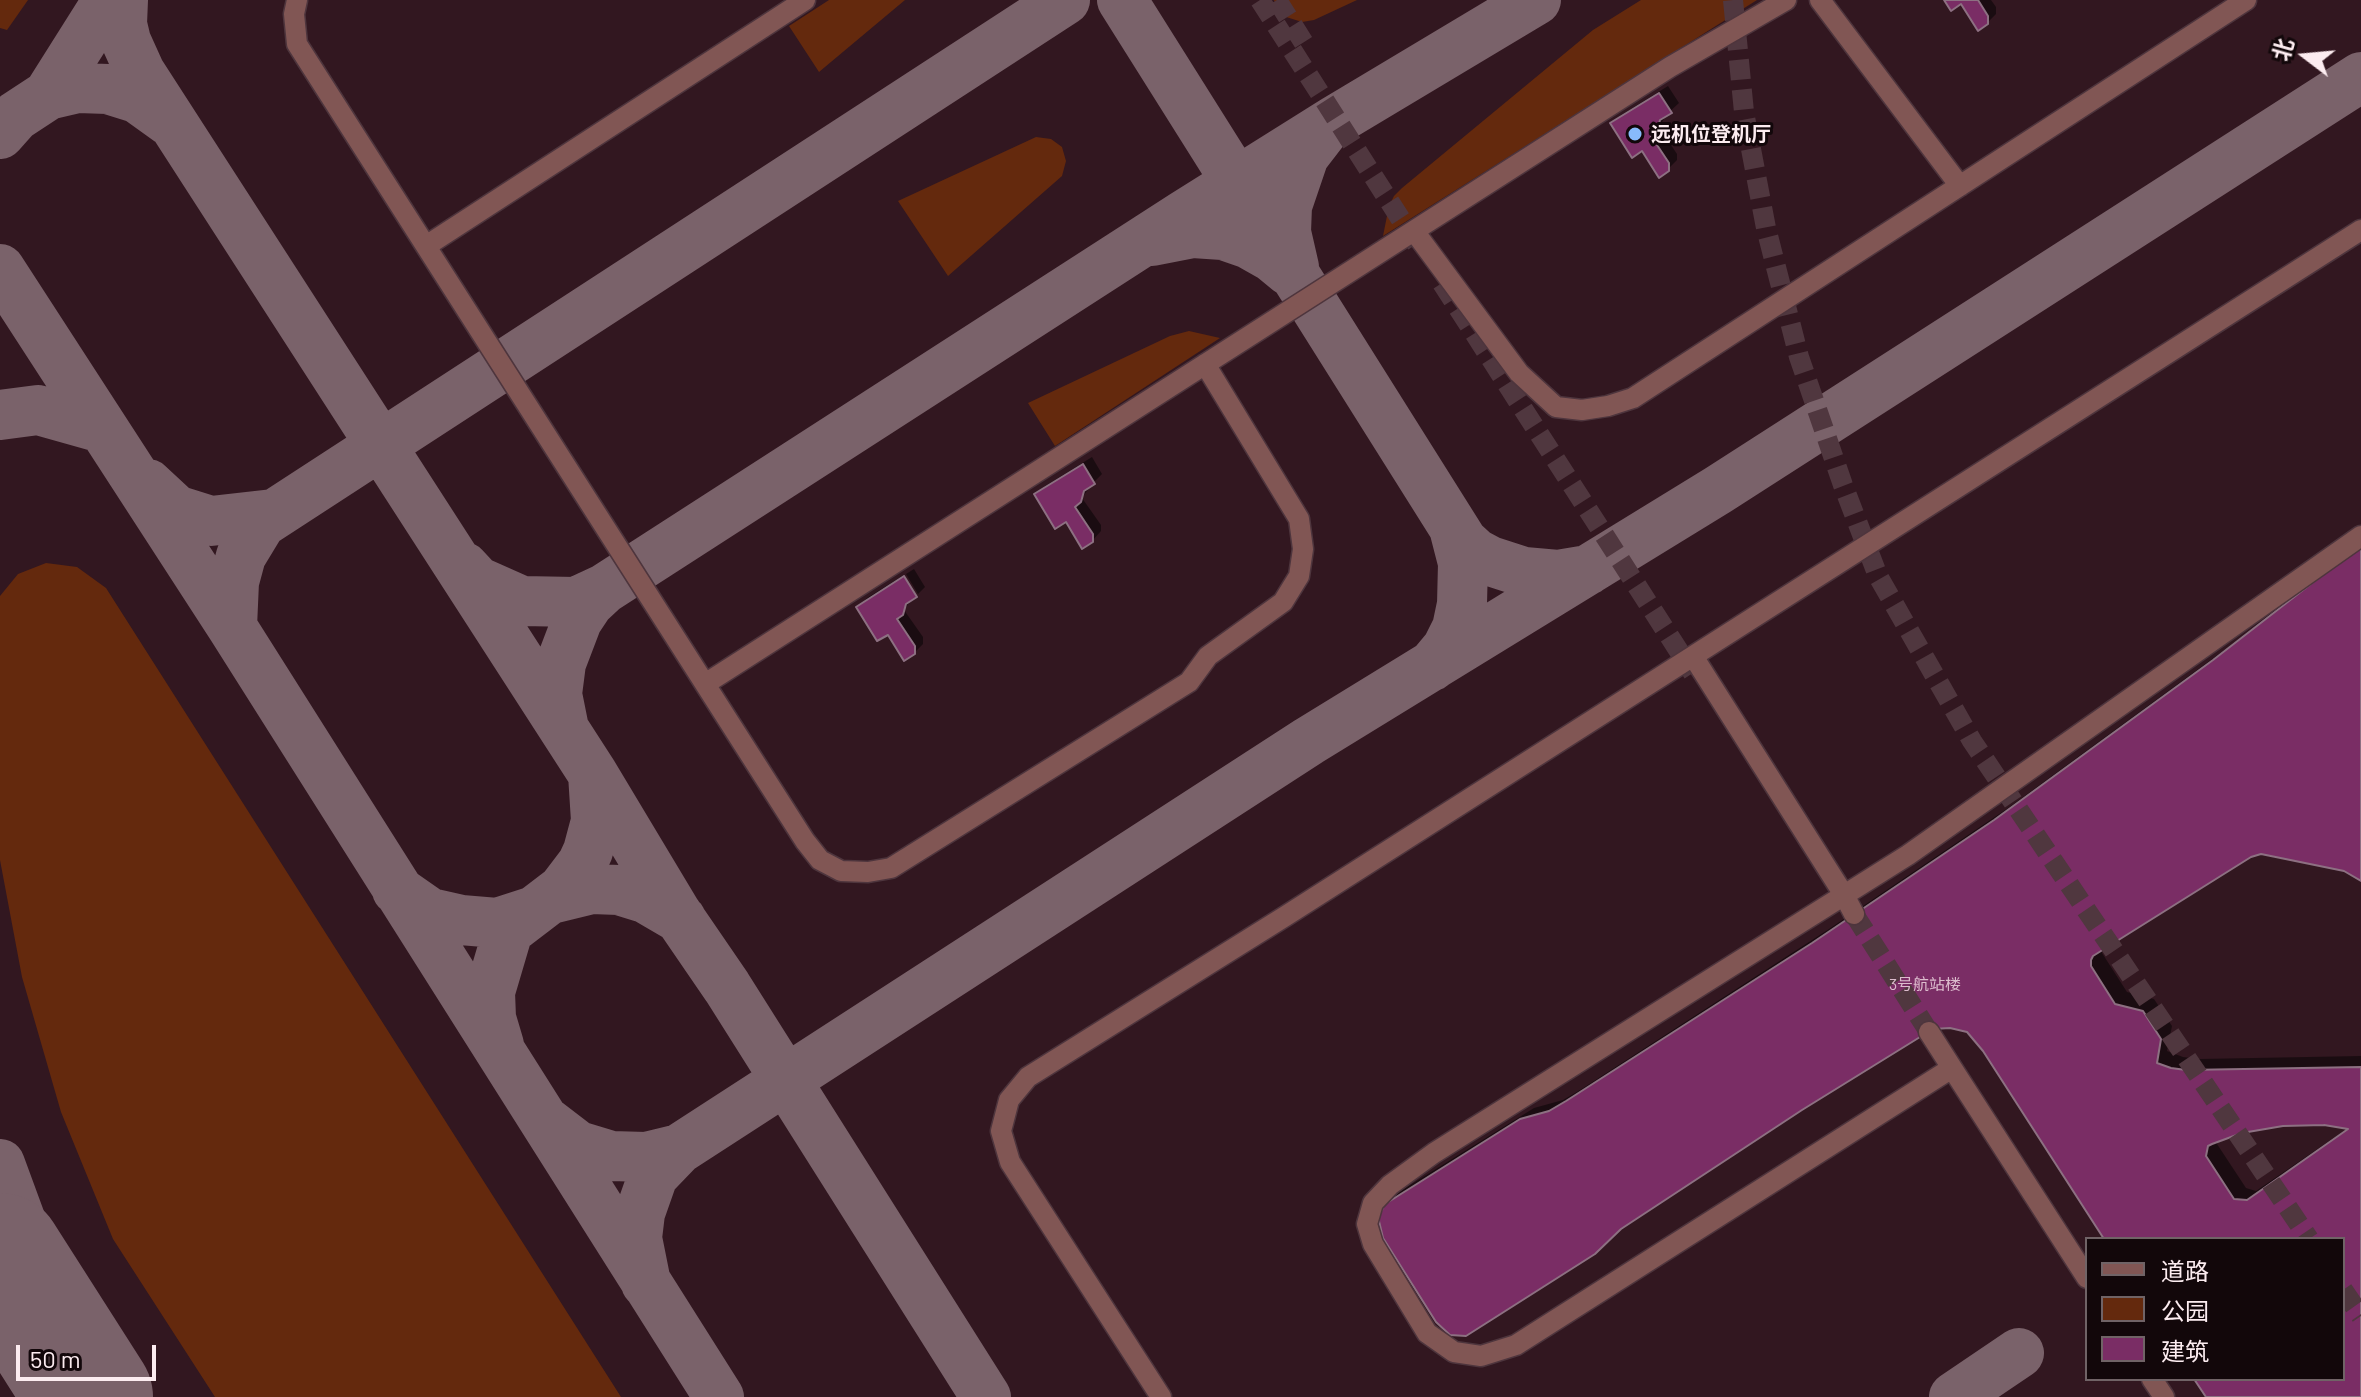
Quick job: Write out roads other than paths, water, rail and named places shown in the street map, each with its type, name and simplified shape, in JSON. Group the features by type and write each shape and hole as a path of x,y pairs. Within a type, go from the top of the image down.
{"lane":[{"path":"297,0 294,14 297,44 805,841 820,860 841,871 868,872 891,868 1189,682 1208,656 1283,602 1299,576 1303,549 1299,519 1205,364"},
{"path":"426,246 805,0"},
{"path":"705,684 1670,67 1786,0"},
{"path":"1820,0 1960,186"},
{"path":"1414,231 1519,373 1556,407 1582,410 1633,398 2246,0"},
{"path":"1161,1397 1010,1162 1001,1131 1009,1100 1028,1077 2361,230"},
{"path":"1952,1068 1516,1345 1481,1356 1454,1352 1427,1333 1373,1244 1367,1224 1373,1203 1390,1185 1434,1153 1908,855 2361,536"},
{"path":"1696,670 1854,914"},
{"path":"1929,1032 2085,1275"}],"tunnel":[{"path":"1260,0 1418,246"},
{"path":"1277,0 1304,43"},
{"path":"1733,0 1744,112 1766,228 1799,357 1878,576 1972,741 2308,1237"},
{"path":"1442,283 1693,673"},
{"path":"1854,914 1929,1032"},
{"path":"2345,1293 2361,1316"}],"place":[{"name":"远机位登机厅","path":"1635,134"}]}
